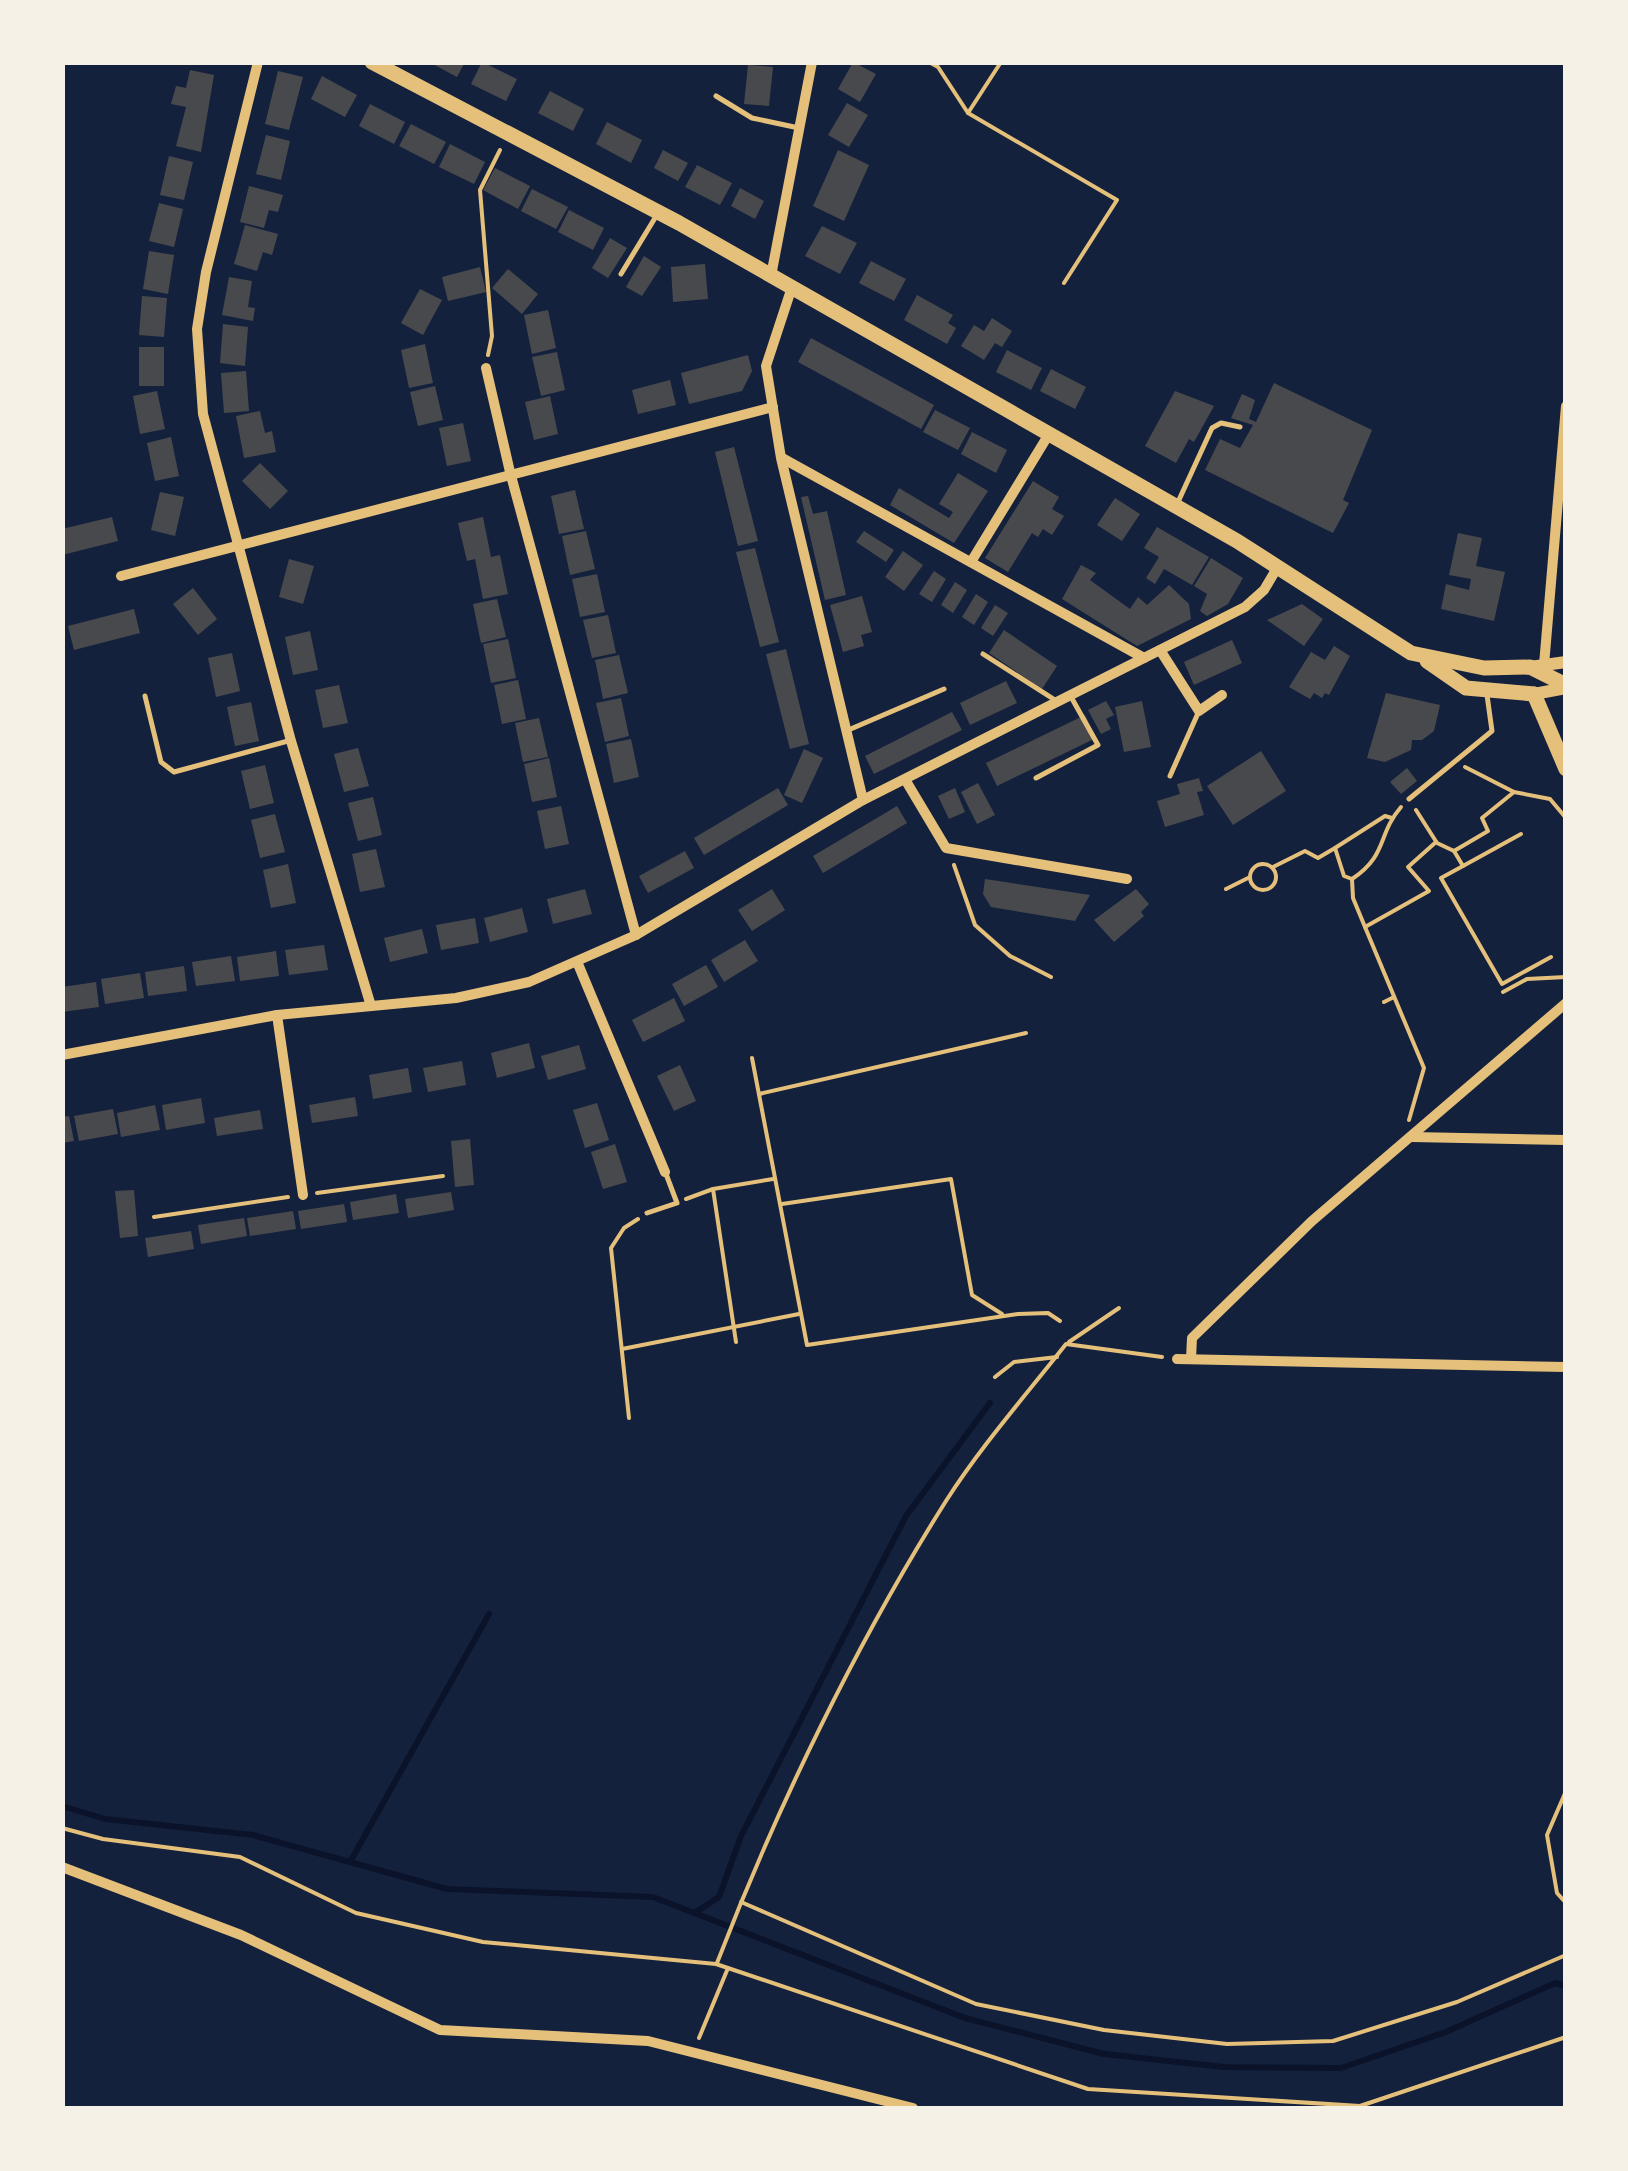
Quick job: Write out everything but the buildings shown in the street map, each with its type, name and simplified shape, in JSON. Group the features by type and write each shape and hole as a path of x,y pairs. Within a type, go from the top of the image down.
{"main road":[{"path":"372,62 398,68 659,212 1176,506 1424,658 1466,688 1534,694 1566,664"},
{"path":"1424,658 1551,677"},
{"path":"1534,694 1566,769"}],"street":[{"path":"258,62 206,272 197,329 204,414 291,740 371,1006"},
{"path":"771,276 812,62"},
{"path":"792,287 766,366 782,458 864,800"},
{"path":"486,368 510,472 636,935"},
{"path":"1551,677 1566,406"},
{"path":"121,576 510,472 773,408"},
{"path":"972,562 1048,434"},
{"path":"782,458 1144,658"},
{"path":"62,1055 277,1015 490,993 578,964 636,935 864,800 1244,608 1264,590 1277,568"},
{"path":"1160,650 1199,711 1222,694"},
{"path":"906,780 946,848 1126,879"},
{"path":"578,964 664,1172"},
{"path":"1191,1360 1192,1338 1312,1221 1566,1003"},
{"path":"277,1015 303,1195"},
{"path":"1413,1135 1566,1140"},
{"path":"1176,1359 1566,1367"},
{"path":"62,1867 240,1935 440,2030 648,2041 913,2108"}],"lane":[{"path":"716,96 752,118 800,128"},
{"path":"620,274 659,212"},
{"path":"1176,506 1212,428 1221,422 1240,427"},
{"path":"983,654 1057,702"},
{"path":"846,730 944,689"},
{"path":"1409,799 1492,731 1486,692"},
{"path":"1036,778 1098,745 1070,694"},
{"path":"144,696 161,762 174,772 291,740"},
{"path":"1170,776 1199,711"},
{"path":"646,1213 676,1203 664,1172"}],"path":[{"path":"929,62 938,68 968,113 1117,200 1064,283"},
{"path":"968,113 1001,62"},
{"path":"486,368 492,336 480,190 509,132"},
{"path":"1457,760 1494,786 1550,800 1566,818"},
{"path":"1454,851 1488,831 1482,818 1514,792"},
{"path":"1352,880 1378,858 1392,818 1409,799 1436,842 1454,851 1463,866"},
{"path":"1226,888 1250,877 1260,864 1272,868 1305,851 1318,858 1385,816 1392,818"},
{"path":"1521,834 1441,878 1502,984 1550,957"},
{"path":"1365,927 1429,891 1408,867 1436,842"},
{"path":"946,848 964,886 975,925 1010,956 1051,977"},
{"path":"1335,848 1344,876 1352,880"},
{"path":"1250,877 1256,888 1268,888 1276,879 1272,868"},
{"path":"1352,880 1353,898 1424,1068 1406,1116 1413,1135"},
{"path":"1503,992 1527,979 1566,977"},
{"path":"1384,1002 1394,996"},
{"path":"759,1094 1026,1033"},
{"path":"752,1058 807,1345 907,1334 1006,1316 1048,1314 1060,1321"},
{"path":"676,1203 714,1189 775,1179"},
{"path":"780,1205 951,1179 972,1295 984,1307 1006,1316"},
{"path":"714,1189 737,1326 736,1342"},
{"path":"630,1418 611,1248 624,1228 646,1213"},
{"path":"716,1964 764,1843 948,1498 1066,1344 1119,1308"},
{"path":"622,1349 801,1314"},
{"path":"1066,1344 1176,1359"},
{"path":"995,1376 1014,1362 1056,1356"},
{"path":"1566,1791 1547,1835 1557,1893 1566,1903"},
{"path":"62,1828 103,1839 240,1857 356,1913 483,1942 716,1964 1088,2089 1360,2106 1566,2037"},
{"path":"742,1902 976,2004 1104,2030 1227,2044 1333,2042 1458,2002 1566,1954"},
{"path":"693,2053 728,1968"}],"waterway":[{"path":"696,1912 719,1897 741,1836 906,1516 990,1403"},
{"path":"350,1862 489,1614"},
{"path":"62,1806 105,1819 253,1835 447,1889 653,1897 965,2018 1104,2054 1224,2067 1341,2068 1446,2032 1555,1983 1566,1986"}]}
